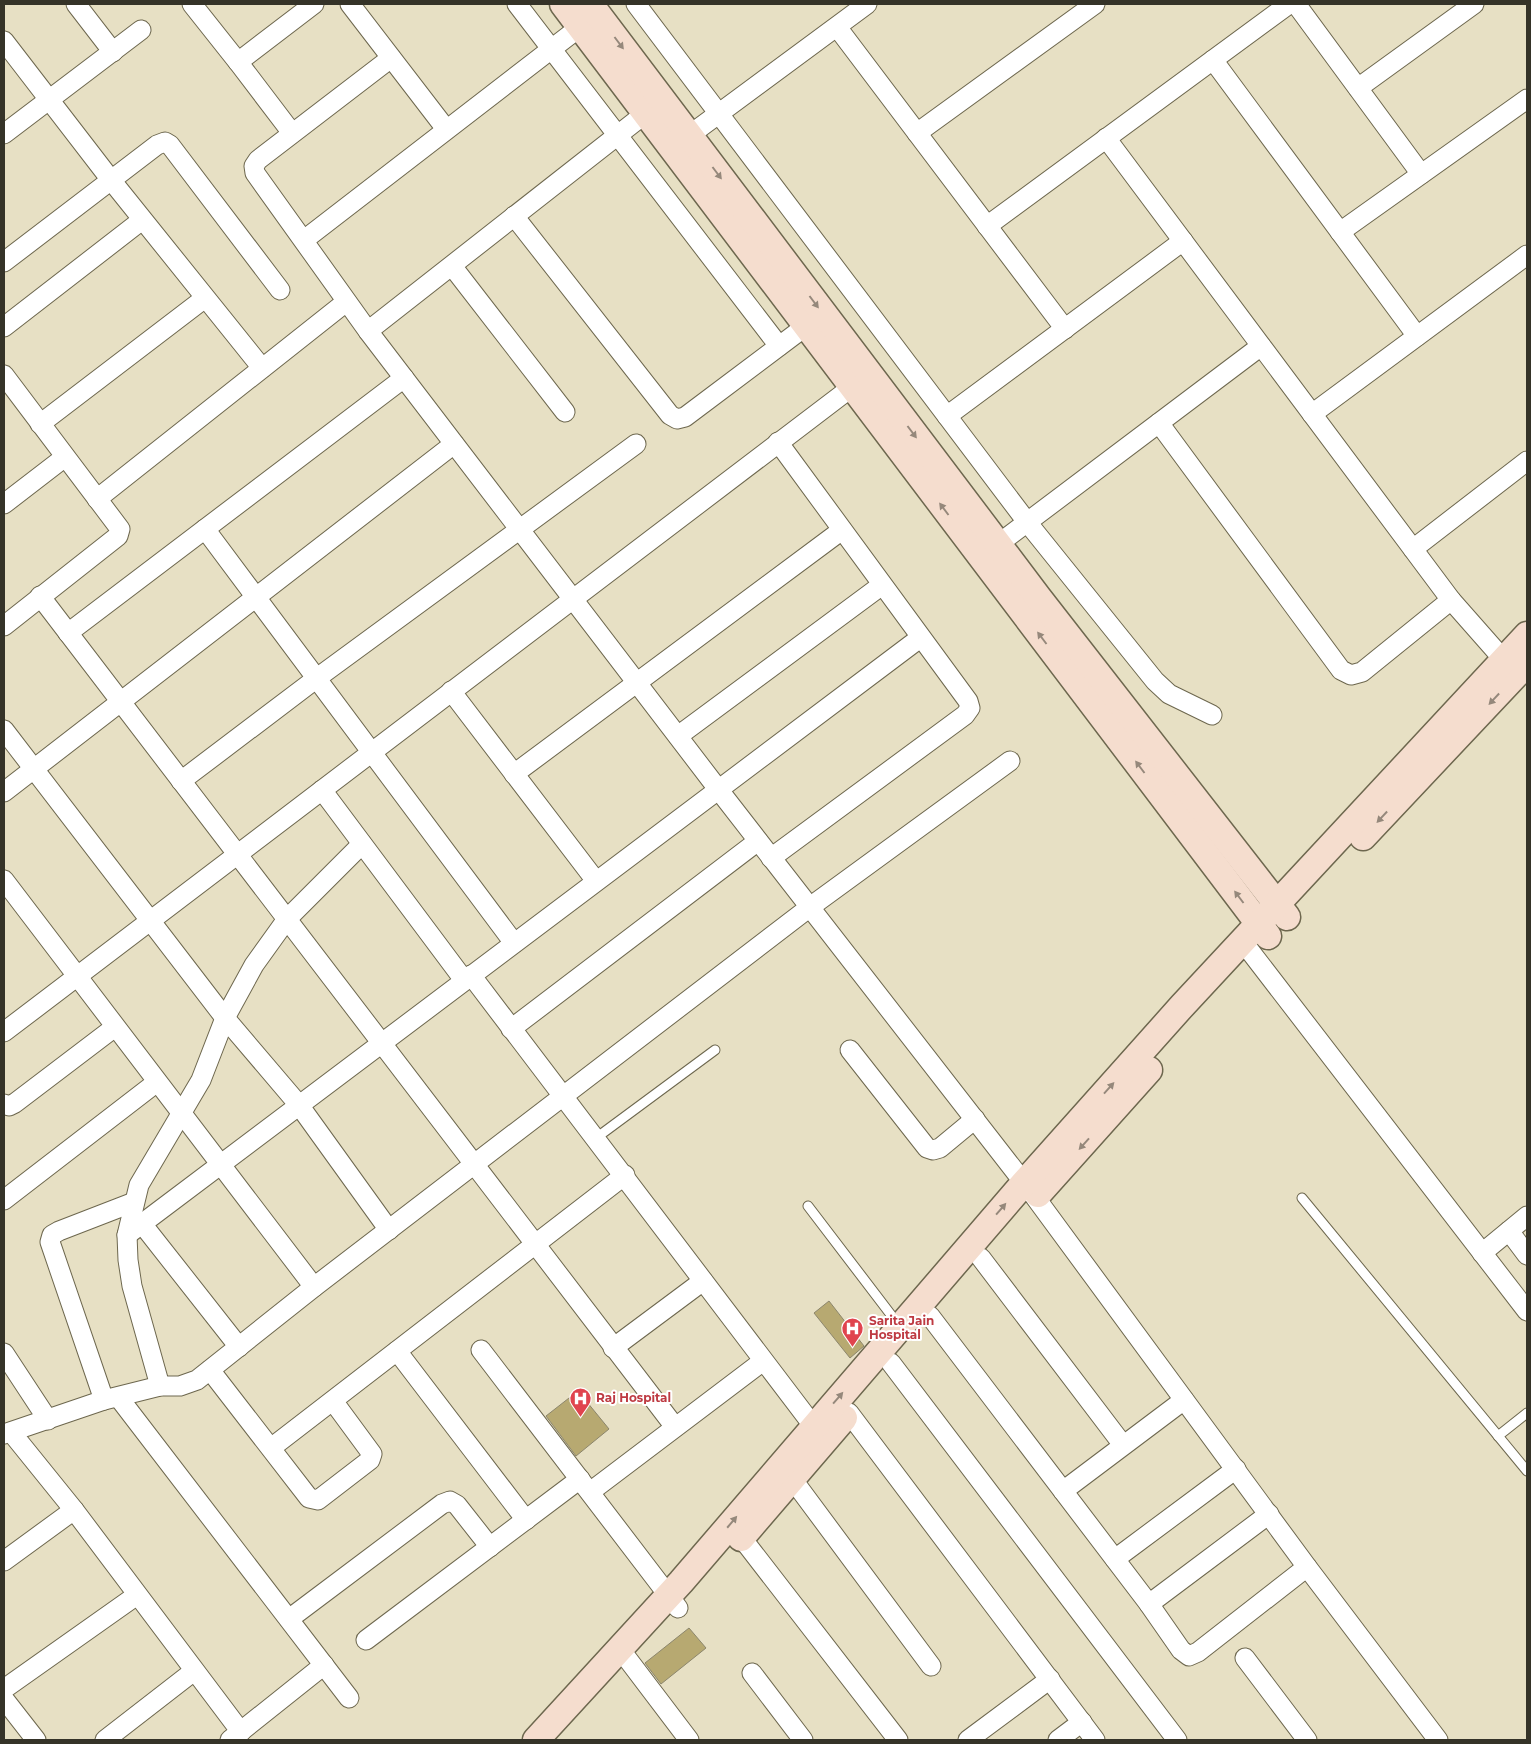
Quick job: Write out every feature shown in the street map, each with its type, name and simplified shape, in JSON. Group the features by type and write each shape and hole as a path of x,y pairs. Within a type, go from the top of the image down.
{"street":[{"path":"76,4 113,52"},
{"path":"192,4 292,133"},
{"path":"238,62 314,4"},
{"path":"350,4 446,130"},
{"path":"517,4 779,346"},
{"path":"563,4 595,12 806,326 852,386 1283,911"},
{"path":"636,4 1027,522 1155,681 1169,694 1212,715"},
{"path":"681,142 867,4"},
{"path":"917,133 1095,4"},
{"path":"987,226 1289,4"},
{"path":"1296,4 1422,174"},
{"path":"1358,88 1474,4"},
{"path":"304,240 595,12"},
{"path":"595,12 646,113 681,142 989,551 1256,939 1482,1252 1527,1311"},
{"path":"837,27 1065,329"},
{"path":"4,134 141,30"},
{"path":"4,42 142,220 262,368"},
{"path":"391,58 258,160 254,166 255,173 346,302 454,444 521,529 771,858 1030,1190 1307,1567 1438,1740"},
{"path":"1213,60 1417,336"},
{"path":"1340,232 1527,99"},
{"path":"368,331 646,113"},
{"path":"1106,138 1451,600 1515,661"},
{"path":"4,262 157,145 165,142 170,145 280,290"},
{"path":"514,216 670,415 677,419 685,417 806,326"},
{"path":"4,327 142,220"},
{"path":"948,416 1184,242"},
{"path":"1312,414 1527,255"},
{"path":"452,266 565,412"},
{"path":"40,424 205,298"},
{"path":"97,498 346,302"},
{"path":"989,551 1261,346"},
{"path":"68,633 404,378"},
{"path":"4,626 118,536 120,529 66,457 6,383"},
{"path":"4,1032 852,386"},
{"path":"1159,423 1341,670 1351,675 1362,672 1451,600"},
{"path":"771,858 965,715 970,708 968,701 778,442"},
{"path":"4,792 454,444"},
{"path":"181,781 317,678 636,444"},
{"path":"4,504 66,457"},
{"path":"1413,549 1527,461"},
{"path":"205,529 514,943"},
{"path":"514,774 842,530"},
{"path":"678,736 882,585"},
{"path":"40,596 675,1427"},
{"path":"557,1740 624,1656 819,1433 900,1326 1030,1190 1117,1108 1256,939 1515,661 1527,635"},
{"path":"127,1235 143,1225 467,978 920,638"},
{"path":"451,691 596,881"},
{"path":"4,730 224,1018 299,1106 389,1230"},
{"path":"324,1665 236,1736 194,1671 74,1510 7,1433 112,1399 160,1386 180,1386 197,1380 314,1287 475,1166 810,907 1010,761"},
{"path":"322,790 467,978 511,1029 625,1175 819,1433"},
{"path":"511,1029 758,841"},
{"path":"160,1386 132,1286 128,1260 127,1235 139,1185 202,1080 224,1018 254,965 287,919 362,844"},
{"path":"4,880 314,1287"},
{"path":"4,1104 9,1106 16,1103 115,1027"},
{"path":"850,1050 927,1148 933,1150 940,1148 975,1119"},
{"path":"4,1200 157,1082"},
{"path":"271,1448 625,1175"},
{"path":"673,1602 741,1537 793,1480 819,1433 849,1413 981,1258 1030,1190"},
{"path":"134,1202 58,1231 52,1235 50,1242 112,1399 288,1618 349,1698"},
{"path":"1482,1252 1527,1216"},
{"path":"143,1225 239,1346"},
{"path":"1509,1231 1527,1255"},
{"path":"981,1258 1123,1445"},
{"path":"614,1348 703,1281"},
{"path":"930,1316 1149,1604 1181,1650 1189,1656 1198,1652 1307,1567"},
{"path":"481,1350 673,1602"},
{"path":"397,1351 526,1520"},
{"path":"4,1353 48,1420"},
{"path":"366,1640 526,1520 585,1486 675,1427 763,1361"},
{"path":"891,1363 1177,1740"},
{"path":"210,1370 313,1501 318,1500 370,1460 372,1454 333,1401"},
{"path":"1063,1492 1184,1400"},
{"path":"849,1413 1095,1740"},
{"path":"1115,1559 1236,1469"},
{"path":"793,1480 931,1666"},
{"path":"288,1618 442,1504 450,1501 457,1505 490,1547"},
{"path":"4,1561 74,1510"},
{"path":"1149,1604 1269,1514"},
{"path":"741,1537 898,1740"},
{"path":"4,1688 137,1595"},
{"path":"536,1740 624,1656"},
{"path":"624,1656 689,1740"},
{"path":"1245,1658 1307,1740"},
{"path":"105,1740 194,1671"},
{"path":"752,1673 803,1740"},
{"path":"968,1740 1050,1679"},
{"path":"4,1699 36,1740"},
{"path":"1058,1740 1082,1722"}],"lane":[{"path":"596,1138 715,1050"},
{"path":"1302,1198 1527,1471"},
{"path":"808,1206 900,1326"},
{"path":"1498,1436 1527,1413"}],"building":[{"path":"829,1301 864,1346 850,1358 814,1313"},
{"path":"578,1391 609,1429 576,1456 546,1416"},
{"path":"689,1628 706,1648 661,1684 645,1663"}],"place":[{"name":"Sarita Jain Hospital","path":"853,1347"},
{"name":"Raj Hospital","path":"580,1417"}]}
